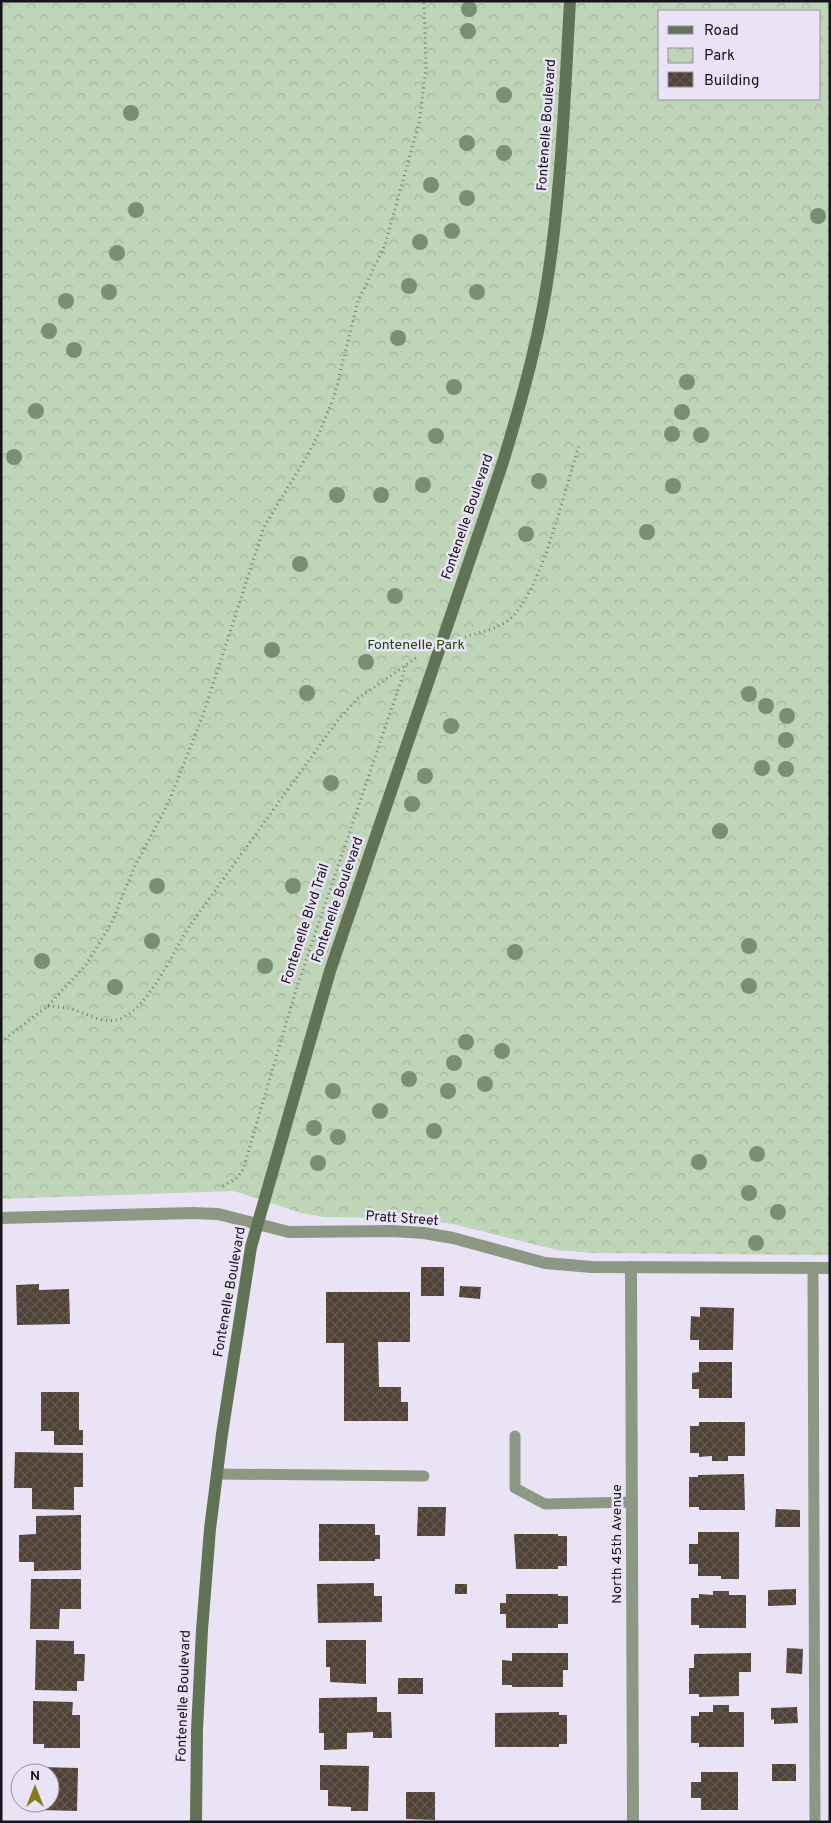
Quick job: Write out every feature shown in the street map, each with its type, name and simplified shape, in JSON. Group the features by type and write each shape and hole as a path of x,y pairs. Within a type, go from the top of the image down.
{"main road":[{"name":"Fontenelle Boulevard","path":"196,1822 197,1730 202,1630 217,1474 251,1248 330,970 506,453 538,337 553,242 561,153 570,1"}],"street":[{"name":"Pratt Street","path":"1,1218 193,1212 218,1214 289,1232 392,1231 424,1233 453,1238 545,1263 631,1267 830,1268"},
{"name":"North 45th Avenue","path":"631,1267 633,1822"}],"lane":[{"path":"813,1268 815,1822"},
{"path":"515,1436 515,1488 545,1504 632,1502"},
{"path":"217,1474 424,1476"}],"path":[{"path":"1,1042 48,1006 84,966 97,948 110,924 135,866 168,804 203,715 264,527 307,456 334,397 353,314 384,245 419,123 426,68 424,1"},
{"path":"48,1006 67,1008 110,1021 122,1019 141,1002 190,926 338,720 357,699 407,662 441,644 494,628 510,619 522,604 549,545 579,446"},
{"name":"Fontenelle Blvd Trail","path":"223,1186 237,1178 243,1170 299,981 407,662"}],"green space":[{"name":"Fontenelle Park","path":"1,1 830,1 830,1255 594,1253 557,1250 453,1224 410,1218 324,1217 301,1213 234,1191 1,1199"}],"building":[{"path":"421,1267 444,1267 444,1296 421,1296"},
{"path":"39,1284 39,1290 69,1289 70,1324 17,1325 16,1285"},
{"path":"460,1286 481,1287 480,1299 459,1297"},
{"path":"326,1292 410,1292 410,1342 378,1342 379,1387 401,1387 401,1402 408,1402 408,1421 344,1421 344,1343 326,1343"},
{"path":"700,1307 734,1308 733,1350 699,1350 699,1340 690,1340 691,1316 700,1317"},
{"path":"699,1362 732,1362 732,1398 699,1398 699,1389 692,1389 692,1373 699,1372"},
{"path":"41,1392 79,1392 79,1430 83,1430 83,1445 54,1445 54,1431 41,1431"},
{"path":"699,1422 745,1422 745,1456 728,1456 728,1461 712,1461 712,1456 699,1457 699,1453 690,1453 690,1426 699,1426"},
{"path":"15,1452 83,1453 83,1487 74,1487 74,1510 32,1509 32,1488 14,1488"},
{"path":"744,1474 745,1510 699,1510 699,1507 689,1507 689,1477 698,1477 698,1475"},
{"path":"418,1507 446,1507 445,1536 417,1536"},
{"path":"776,1509 800,1510 800,1527 775,1527"},
{"path":"81,1515 81,1570 34,1571 34,1562 19,1562 19,1535 36,1534 36,1516"},
{"path":"319,1524 375,1524 375,1535 380,1535 380,1559 375,1559 375,1561 319,1561"},
{"path":"698,1532 739,1532 739,1579 721,1579 721,1576 698,1576 698,1564 689,1564 689,1544 698,1544"},
{"path":"514,1534 558,1534 558,1536 567,1536 567,1566 558,1566 558,1569 516,1569"},
{"path":"31,1579 81,1579 81,1609 60,1609 59,1629 30,1629"},
{"path":"374,1583 374,1596 382,1596 382,1622 318,1623 317,1584"},
{"path":"455,1584 467,1584 467,1594 455,1594"},
{"path":"796,1589 796,1605 768,1606 768,1590"},
{"path":"713,1591 729,1591 729,1595 746,1595 746,1628 699,1628 699,1625 691,1625 691,1598 699,1598 699,1594 713,1595"},
{"path":"506,1594 558,1594 558,1596 568,1596 568,1624 558,1624 558,1628 506,1628 506,1614 500,1614 500,1603 506,1603"},
{"path":"36,1640 74,1641 74,1654 85,1654 84,1681 77,1681 77,1691 35,1690"},
{"path":"326,1640 366,1640 366,1684 330,1682 330,1667 326,1667"},
{"path":"787,1648 803,1649 802,1674 786,1673"},
{"path":"512,1653 568,1653 568,1670 563,1670 563,1687 512,1687 512,1685 502,1685 502,1660 512,1661"},
{"path":"751,1653 751,1672 739,1672 739,1696 699,1697 699,1694 689,1694 689,1668 694,1668 694,1654"},
{"path":"398,1678 423,1678 423,1694 398,1694"},
{"path":"377,1697 377,1712 391,1712 392,1738 373,1738 373,1732 347,1733 347,1749 324,1750 324,1733 319,1733 319,1698"},
{"path":"33,1701 73,1702 72,1715 80,1715 80,1748 44,1748 44,1744 33,1744"},
{"path":"713,1705 729,1705 729,1712 744,1712 744,1747 699,1747 699,1743 691,1743 691,1716 699,1716 699,1712 713,1712"},
{"path":"797,1707 798,1723 774,1724 774,1719 771,1720 771,1708"},
{"path":"559,1712 559,1715 567,1715 567,1744 559,1744 559,1747 495,1747 495,1713"},
{"path":"772,1764 796,1764 796,1781 772,1781"},
{"path":"320,1765 369,1766 368,1811 351,1811 351,1807 328,1806 328,1790 320,1790"},
{"path":"60,1768 78,1768 77,1811 60,1811"},
{"path":"701,1772 738,1772 738,1810 701,1810 701,1798 691,1798 691,1782 701,1782"},
{"path":"406,1792 435,1792 435,1820 406,1819"}]}
